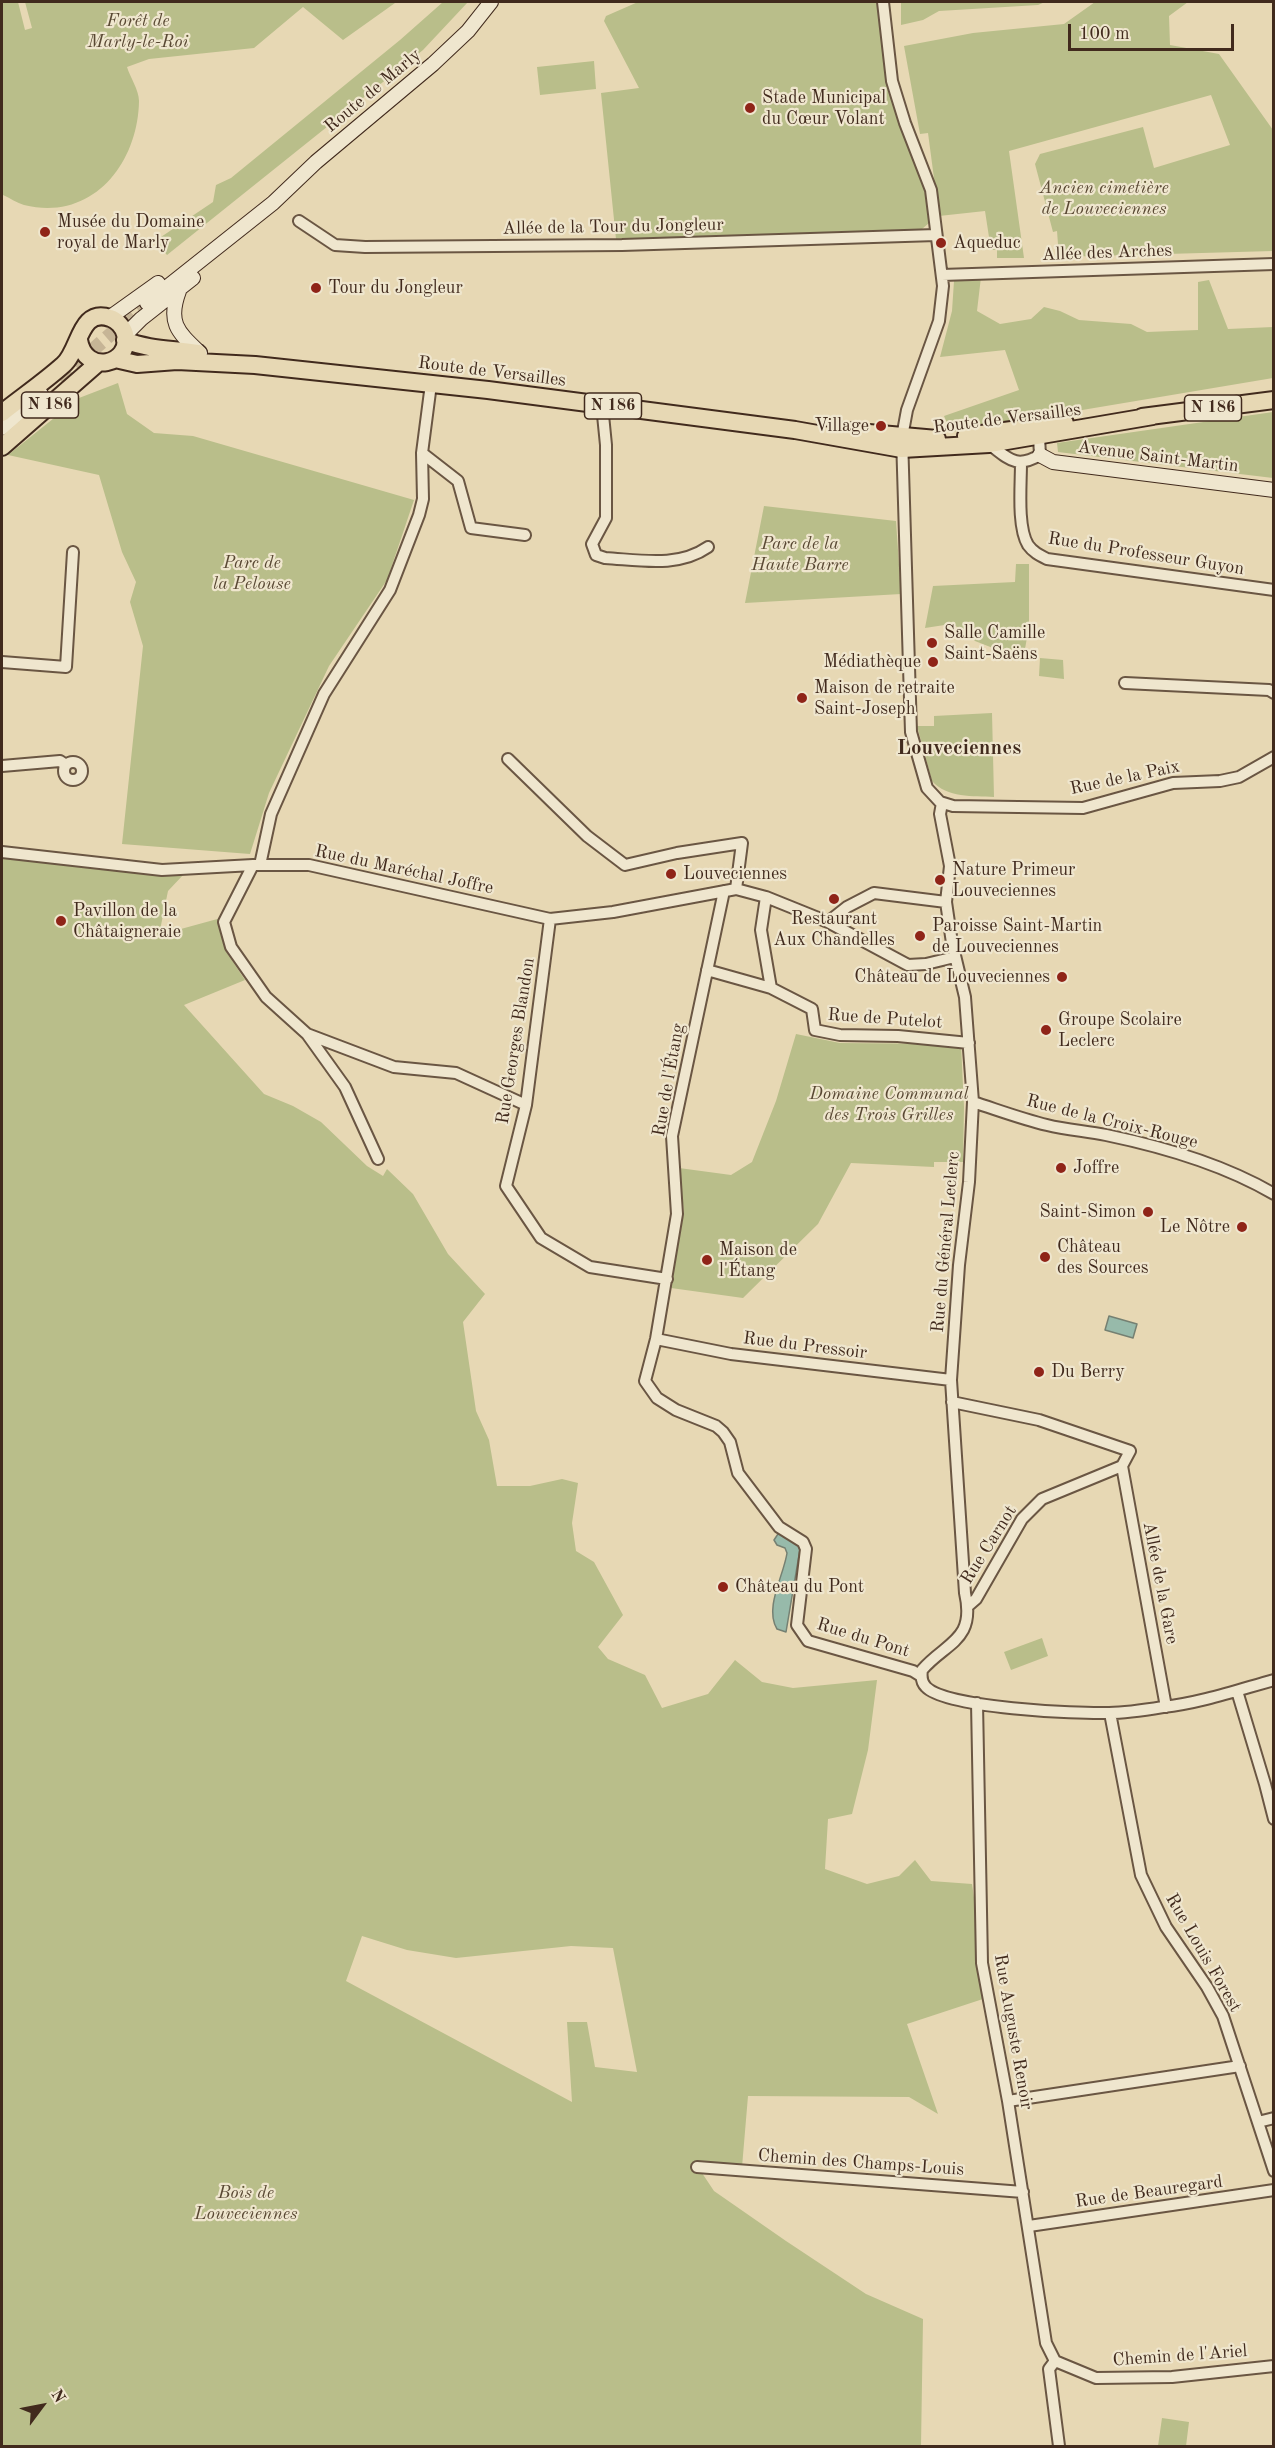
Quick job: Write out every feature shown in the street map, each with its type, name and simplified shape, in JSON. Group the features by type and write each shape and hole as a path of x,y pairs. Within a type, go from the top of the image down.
{"main road":[{"name":"Route de Marly","path":"147,303 273,203 316,162 433,64 468,31 491,2"},
{"name":"Route de Marly","path":"125,338 141,319 179,290 267,212 273,203"},
{"name":"Route de Marly","path":"109,318 273,203"},
{"path":"179,290 172,309 175,323 184,338 200,353"},
{"path":"98,363 82,353 79,340 82,328 91,319 97,317 109,318 120,325 125,338 124,348 115,359"},
{"name":"Route de Versailles","path":"125,338 140,347 200,353 255,365"},
{"name":"N 186","path":"2,413 66,363 79,340"},
{"name":"Route de Versailles","path":"2,447 98,363 115,359 137,364 177,361 255,365 431,384 902,443 989,444 1035,432"},
{"path":"2,428 41,394"},
{"name":"Route de Versailles","path":"902,443 1035,432 1274,400"},
{"name":"Avenue Saint-Martin","path":"1040,455 1053,462 1274,490"}],"street":[{"path":"883,2 892,81 905,123 931,190 943,286 939,321 907,410 902,443 911,732 926,785 932,795 942,803"},
{"name":"Allée de la Tour du Jongleur","path":"299,221 335,245 365,247 622,245 936,235"},
{"name":"Allée des Arches","path":"942,275 1274,264"},
{"path":"378,1159 345,1087 307,1034 266,997 231,947 224,922 257,865 271,814 324,694 390,590 407,547 423,499 422,453 431,384"},
{"path":"602,405 606,445 606,518 592,544 596,555 605,558 671,562 698,554 708,547"},
{"path":"989,444 1010,461 1021,463 1040,455 1035,432"},
{"path":"422,453 458,481 471,528 525,536"},
{"name":"Rue du Professeur Guyon","path":"1021,463 1023,529 1027,543 1035,553 1047,559 1274,590"},
{"path":"2,662 66,667 73,552"},
{"path":"1125,683 1269,690 1274,693"},
{"name":"Rue de la Paix","path":"942,803 964,807 1083,808 1173,783 1220,781 1239,777 1274,757"},
{"path":"508,759 587,836 625,865 677,853 742,843 736,889 766,897 828,921 908,965 926,964 955,957"},
{"path":"2,766 60,761 66,765"},
{"name":"Rue du Général Leclerc","path":"921,1676 926,1665 952,1646 962,1634 968,1606 965,1593 951,1380 959,1265 969,1182 973,1102 965,997 955,957 946,902 950,866 940,814 942,803"},
{"name":"Rue du Maréchal Joffre","path":"2,852 162,870 309,865 550,919 613,912 736,889"},
{"name":"Rue de l'Étang","path":"645,1382 656,1339 677,1208 672,1136 724,891"},
{"path":"828,921 874,893 946,902"},
{"path":"707,970 771,988 761,930 766,897"},
{"name":"Rue Georges Blandon","path":"550,919 526,1105 506,1186 541,1238 590,1267 667,1279"},
{"name":"Rue de Putelot","path":"771,988 812,1009 815,1030 840,1035 898,1036 969,1042"},
{"path":"307,1034 394,1067 456,1073 526,1105"},
{"name":"Rue de la Croix-Rouge","path":"973,1102 1048,1126 1106,1135 1208,1163 1251,1180 1274,1194"},
{"name":"Rue du Pressoir","path":"656,1339 731,1354 951,1380"},
{"name":"Rue du Pont","path":"645,1382 657,1398 676,1410 716,1426 723,1432 730,1442 738,1473 779,1527 803,1542 806,1549 797,1625 808,1641 913,1671 921,1676"},
{"path":"952,1402 1039,1420 1130,1451 1122,1466"},
{"name":"Rue Carnot","path":"968,1606 976,1599 1022,1519 1042,1498 1122,1466"},
{"name":"Allée de la Gare","path":"1122,1466 1166,1707"},
{"path":"921,1676 926,1688 943,1697 976,1703 1065,1712 1110,1713 1166,1707 1274,1680"},
{"path":"1237,1691 1274,1819"},
{"name":"Rue Auguste Renoir","path":"976,1703 982,1963 1008,2101 1046,2343 1055,2361"},
{"name":"Rue Louis Forest","path":"1110,1713 1141,1875 1166,1927 1207,1987 1223,2016 1274,2171"},
{"path":"1008,2101 1240,2067"},
{"path":"1258,2122 1274,2118"},
{"name":"Chemin des Champs-Louis","path":"697,2167 1023,2192"},
{"name":"Rue de Beauregard","path":"1029,2226 1274,2190"},
{"path":"1055,2361 1049,2369 1059,2446"},
{"name":"Chemin de l'Ariel","path":"1055,2361 1096,2378 1172,2377 1274,2366"}],"green space":[{"name":"Forêt de Marly-le-Roi","path":"2,2 18,2 25,30 32,28 25,2 395,3 343,40 303,7 254,48 149,59 127,67 139,101 137,124 120,166 107,183 90,196 71,205 48,208 24,205 3,195 2,197"},
{"path":"443,2 468,2 423,50 167,255 155,241 213,202 216,185 231,178"},
{"name":"Stade Municipal du Cœur Volant","path":"638,2 877,2 885,66 924,187 929,223 922,229 616,239 601,93 639,88 604,21 606,16"},
{"path":"901,2 1045,2 1038,5 939,11 923,20 901,25"},
{"name":"Ancien cimetière de Louveciennes","path":"1095,2 1188,2 1169,16 1170,45 1219,54 1273,130 1273,251 1059,257 1057,231 1053,232 1035,164 1040,154 1143,127 1154,168 1230,145 1211,95 1009,151 1024,258 997,258 997,250 991,250 985,211 939,216 928,133 920,134 904,46 973,33 1064,24"},
{"path":"594,61 596,89 540,95 537,67"},
{"path":"981,277 977,311 1000,324 1031,319 1044,307 1060,311 1079,320 1131,324 1147,332 1198,330 1198,282 1209,280 1228,329 1273,327 1273,378 951,432 944,416 1019,390 1005,350 940,357 952,311 954,281"},
{"name":"Parc de la Pelouse","path":"118,383 127,414 154,433 193,436 414,500 387,580 329,666 269,793 250,854 122,844 143,646 130,602 136,582 122,552 99,475 8,455 79,398"},
{"path":"1273,412 1273,478 1058,452 1057,443"},
{"name":"Parc de la Haute Barre","path":"764,506 896,521 901,594 745,603"},
{"path":"1016,564 1029,564 1029,626 1025,649 998,650 975,641 966,631 951,624 925,628 933,586 1015,582"},
{"path":"1040,658 1063,660 1064,679 1039,676"},
{"path":"992,713 994,797 961,795 938,787 932,781 917,726 934,726 934,716"},
{"name":"Bois de Louveciennes","path":"2,854 184,874 168,891 159,935 221,918 225,950 245,980 184,1005 264,1094 293,1106 321,1122 367,1166 383,1176 387,1169 413,1194 448,1254 485,1294 463,1322 476,1411 489,1440 497,1486 530,1486 562,1479 578,1483 572,1523 576,1551 594,1562 623,1615 598,1647 608,1659 645,1675 662,1708 708,1694 735,1660 762,1682 793,1688 877,1680 868,1750 852,1814 828,1819 825,1869 867,1884 899,1876 915,1860 931,1881 972,1884 989,1997 907,2024 938,2114 909,2097 748,2096 742,2167 696,2164 714,2191 786,2241 866,2294 923,2319 921,2446 2,2446","holes":["362,1936 407,1950 456,1958 571,1946 613,1948 637,2072 595,2067 587,2022 567,2022 572,2102 346,1981"]},
{"name":"Domaine Communal des Trois Grilles","path":"796,1034 840,1043 961,1044 964,1107 963,1162 934,1162 934,1167 851,1163 818,1224 743,1298 671,1288 684,1212 679,1168 731,1175 752,1162 776,1101"},
{"path":"1042,1638 1048,1656 1011,1670 1004,1652"},
{"path":"1162,2418 1189,2422 1186,2446 1158,2446"}],"shaded area":[{"path":"1109,1316 1137,1324 1133,1338 1105,1330"},
{"path":"778,1534 791,1538 800,1549 786,1632 777,1629 773,1611 787,1553 785,1548 777,1545 774,1540"}],"tunnel":[{"path":"59,379 147,303"}],"place":[{"name":"Stade Municipal du Cœur Volant","path":"750,108"},
{"name":"Musée du Domaine royal de Marly","path":"45,232"},
{"name":"Aqueduc","path":"941,243"},
{"name":"Tour du Jongleur","path":"316,288"},
{"name":"Village","path":"881,426"},
{"name":"Salle Camille Saint-Saëns","path":"932,643"},
{"name":"Médiathèque","path":"933,662"},
{"name":"Maison de retraite Saint-Joseph","path":"802,698"},
{"name":"Louveciennes","path":"671,874"},
{"name":"Nature Primeur Louveciennes","path":"940,880"},
{"name":"Restaurant Aux Chandelles","path":"834,899"},
{"name":"Pavillon de la Châtaigneraie","path":"61,921"},
{"name":"Paroisse Saint-Martin de Louveciennes","path":"920,936"},
{"name":"Château de Louveciennes","path":"1062,977"},
{"name":"Groupe Scolaire Leclerc","path":"1046,1030"},
{"name":"Joffre","path":"1061,1168"},
{"name":"Saint-Simon","path":"1148,1212"},
{"name":"Le Nôtre","path":"1242,1227"},
{"name":"Château des Sources","path":"1045,1257"},
{"name":"Maison de l'Étang","path":"707,1260"},
{"name":"Du Berry","path":"1039,1372"},
{"name":"Château du Pont","path":"723,1587"}],"district":[{"name":"Louveciennes","path":"959,748"}]}
